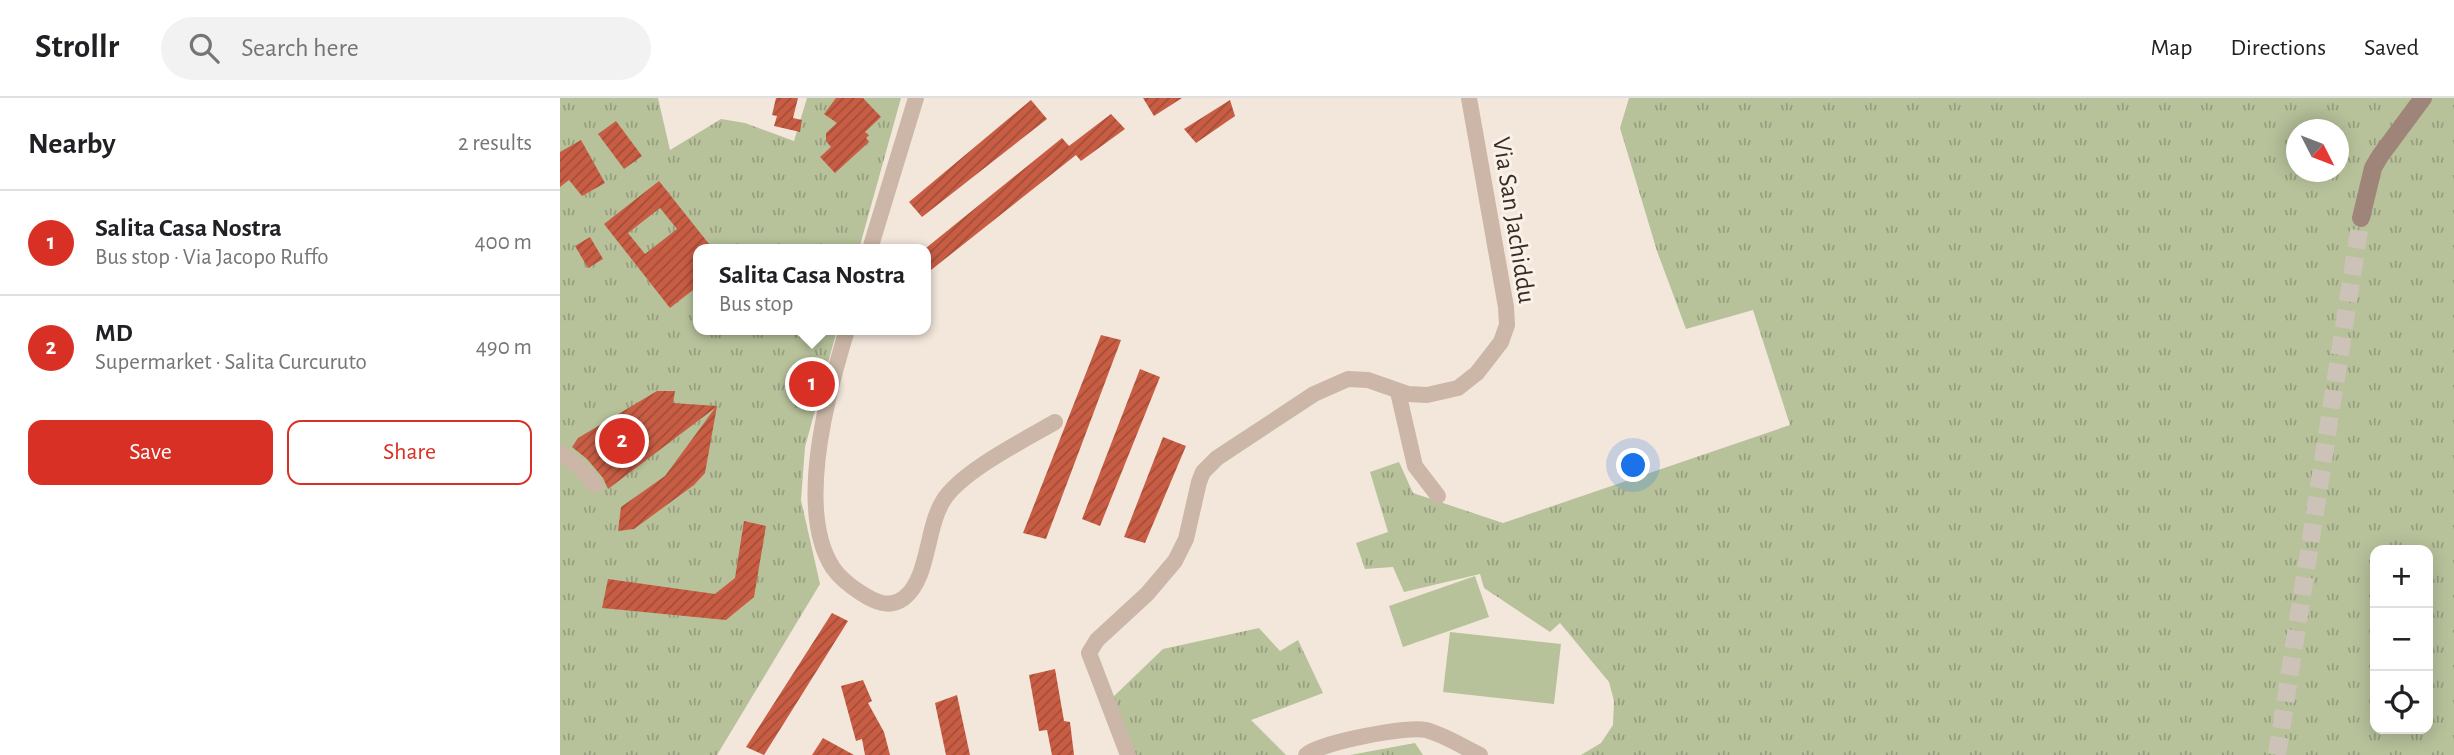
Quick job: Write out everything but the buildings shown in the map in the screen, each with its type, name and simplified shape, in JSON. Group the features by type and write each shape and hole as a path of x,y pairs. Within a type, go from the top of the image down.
{"main road":[{"path":"2361,218 2373,168 2423,98"}],"street":[{"path":"872,244 916,98"},
{"name":"Via San Jachiddu","path":"1128,755 1089,653 1097,640 1147,594 1175,561 1186,539 1203,472 1235,445 1314,394 1336,383 1359,379 1398,392 1427,395 1458,388 1477,373 1495,352 1506,330 1507,319 1469,98"},
{"path":"845,335 822,424 817,502 823,544 833,568 870,599 886,604 896,603 910,593 919,576 929,533 944,498 1003,451 1055,422"},
{"path":"1398,392 1415,466 1438,496"},
{"path":"560,453 579,466 594,485"},
{"path":"1306,755 1314,748 1331,743 1419,729 1436,733 1480,755"}],"green space":[{"path":"560,98 658,98 670,150 721,119 745,123 794,141 807,98 901,98 860,244 693,244 693,335 836,335 805,447 801,500 820,584 717,755 560,755"},
{"path":"1629,98 2454,98 2454,755 1581,755 1601,743 1613,725 1614,701 1609,682 1560,623 1550,632 1484,588 1480,574 1404,592 1393,567 1365,569 1356,543 1388,532 1370,472 1399,462 1413,493 1503,523 1790,425 1753,310 1686,329 1657,251 1620,128"},
{"path":"1475,576 1489,617 1403,647 1389,606"},
{"path":"1259,628 1280,651 1298,640 1323,693 1251,720 1286,755 1135,755 1113,697 1163,649"},
{"path":"1450,632 1561,644 1554,704 1443,692"},
{"path":"1415,743 1423,755 1350,755"}],"tunnel":[{"path":"2277,755 2361,218"}],"place":[{"name":"Salita Casa Nostra","path":"812,384"},
{"name":"MD","path":"622,441"}]}
